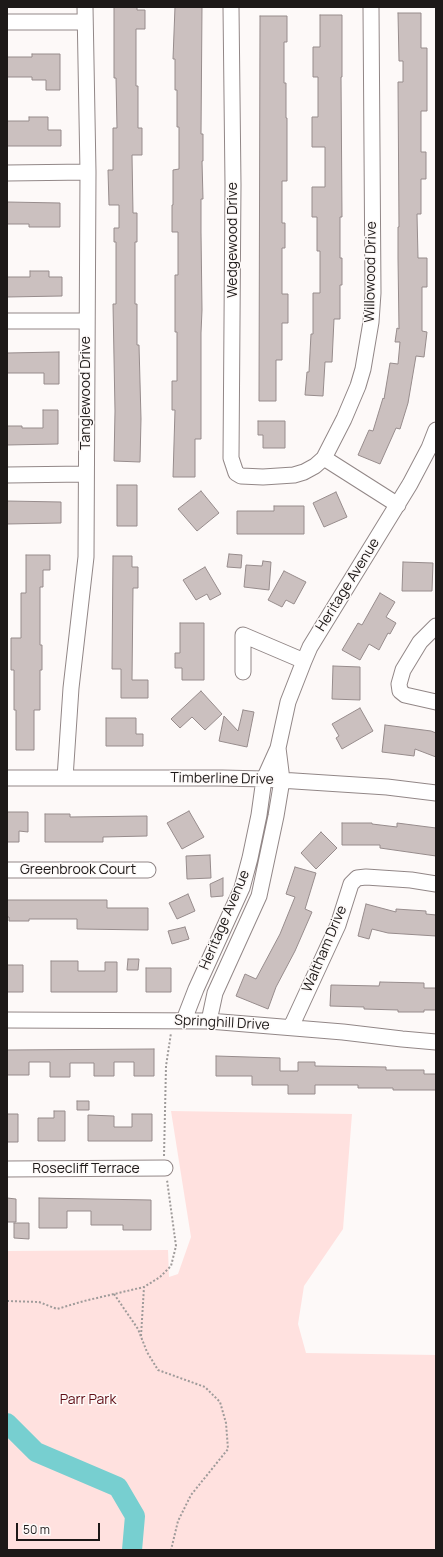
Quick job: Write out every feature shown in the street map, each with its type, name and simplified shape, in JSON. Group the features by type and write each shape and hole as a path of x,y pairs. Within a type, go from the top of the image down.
{"street":[{"name":"Wedgewood Drive","path":"231,7 233,185 231,458 236,473"},
{"name":"Willowood Drive","path":"236,473 241,476 263,477 294,475 316,466 324,458 344,420 358,386 371,322 373,293 371,7"},
{"path":"7,22 85,14"},
{"name":"Tanglewood Drive","path":"65,778 71,688 86,557 88,172 85,14"},
{"path":"7,172 88,172"},
{"path":"7,321 87,321"},
{"name":"Heritage Avenue","path":"184,1020 196,989 242,888 254,836 264,779 278,748 288,702 304,661 310,647 398,506 429,448 436,430"},
{"path":"324,458 398,506"},
{"path":"7,475 86,474"},
{"path":"436,626 420,642 403,670 399,684 400,691 405,695 436,702"},
{"path":"243,672 243,635 304,661"},
{"name":"Heritage Avenue","path":"209,1021 215,993 259,896 282,780 278,748"},
{"name":"Timberline Drive","path":"7,778 264,779 387,787 436,793"},
{"name":"Greenbrook Court","path":"7,870 148,870"},
{"name":"Waltham Drive","path":"291,1027 338,925 351,884 357,878 366,877 411,880 436,884"},
{"name":"Springhill Drive","path":"7,1020 209,1021 291,1027 436,1042"},
{"name":"Rosecliff Terrace","path":"7,1169 165,1168"}],"path":[{"path":"140,1336 144,1287"},
{"path":"7,1301 39,1302 57,1309 84,1300 114,1294 138,1329 147,1352 158,1370 204,1387 220,1402 226,1423 228,1449 191,1495 178,1521 171,1550"}],"green space":[{"name":"Parr Park","path":"171,1111 352,1114 343,1229 304,1286 298,1324 306,1353 436,1355 436,1550 7,1550 7,1251 168,1250 169,1277 178,1274 191,1237"}],"building":[{"path":"114,7 137,7 137,10 145,10 145,29 136,29 138,128 142,128 142,155 132,155 133,213 137,213 137,242 135,242 135,304 137,304 137,345 139,345 141,419 140,462 114,461 115,411 113,304 116,304 116,242 114,242 114,228 119,228 119,205 109,205 108,170 113,170 113,128 117,128 116,78 114,78"},
{"path":"175,7 202,7 201,134 203,134 203,199 201,199 201,439 195,439 195,477 173,477 175,410 172,410 172,381 177,381 175,275 178,275 178,232 172,232 172,205 173,170 179,169 177,90 175,90 175,59 173,59"},
{"path":"398,13 421,13 421,48 427,48 427,111 421,111 421,152 426,152 426,179 421,179 421,214 417,214 418,258 427,258 427,287 422,287 422,331 427,332 424,357 416,356 408,403 400,429 396,428 380,464 358,455 369,430 373,431 383,398 384,399 390,363 398,364 400,342 395,342 397,328 399,329 398,82 403,82 403,61 399,61"},
{"path":"320,15 342,15 342,217 340,217 340,258 342,258 342,285 340,285 340,319 334,319 332,362 325,362 323,396 305,395 307,372 309,372 311,334 313,334 313,293 320,293 320,251 317,251 317,217 312,217 312,187 325,187 325,147 312,147 312,117 318,117 318,77 313,77 313,47 320,47"},
{"path":"260,16 287,16 287,42 284,42 284,83 286,83 287,181 282,181 282,223 285,223 285,248 282,248 282,294 288,294 288,323 282,323 282,360 276,360 276,401 259,401"},
{"path":"32,54 60,54 60,90 46,90 46,80 32,80 32,77 7,77 7,57 32,57"},
{"path":"29,117 48,117 48,130 61,130 61,146 7,146 7,121 29,121"},
{"path":"7,202 60,203 60,227 29,227 29,224 7,224"},
{"path":"30,271 49,271 49,277 62,277 62,296 7,297 7,277 30,277"},
{"path":"59,352 59,384 44,384 44,373 7,373 7,353"},
{"path":"43,410 58,410 58,444 7,445 7,426 43,428"},
{"path":"258,421 285,421 285,448 263,448 263,435 258,435"},
{"path":"117,485 137,485 137,526 117,526"},
{"path":"201,491 219,513 197,531 178,509"},
{"path":"336,492 347,517 324,527 313,503"},
{"path":"7,501 61,502 61,523 7,524"},
{"path":"274,506 304,506 304,534 237,534 237,511 274,511"},
{"path":"229,554 242,555 241,568 227,567"},
{"path":"26,555 50,555 50,570 43,570 43,587 40,587 40,645 42,645 42,670 40,670 40,710 34,710 34,750 16,750 16,710 14,710 14,670 11,670 11,638 21,638 21,593 26,593"},
{"path":"113,556 132,556 132,567 138,567 138,588 133,588 132,680 148,680 148,698 121,698 121,669 112,669"},
{"path":"263,561 271,562 269,590 244,587 246,565 262,566"},
{"path":"403,562 433,563 432,591 402,591"},
{"path":"205,567 221,594 210,600 207,594 196,600 183,580"},
{"path":"284,571 306,582 294,604 286,600 282,607 268,600"},
{"path":"380,593 395,602 386,617 396,623 390,634 388,633 379,650 369,644 360,660 342,650 358,623 362,625"},
{"path":"180,623 204,623 204,680 182,680 182,668 175,668 175,653 180,653"},
{"path":"333,666 360,667 360,700 332,699"},
{"path":"201,691 222,714 205,730 192,717 180,728 171,719"},
{"path":"360,708 373,731 342,749 336,738 339,736 332,724"},
{"path":"243,710 254,712 247,747 219,741 224,716 238,731"},
{"path":"106,718 136,718 136,734 143,734 143,746 106,746"},
{"path":"385,725 431,731 436,733 436,757 415,749 414,756 382,752"},
{"path":"189,811 204,837 182,849 167,823"},
{"path":"7,812 28,812 28,832 19,831 19,842 7,842"},
{"path":"45,814 70,814 70,817 147,816 147,836 103,837 103,842 45,842"},
{"path":"342,823 372,823 397,827 397,823 436,828 436,856 380,848 380,845 342,845"},
{"path":"321,832 337,848 316,869 301,853"},
{"path":"210,855 211,878 187,879 186,856"},
{"path":"295,867 316,873 305,909 312,912 295,951 276,987 268,1009 236,996 245,974 256,979 280,934 295,897 286,894"},
{"path":"223,878 223,896 211,897 210,884"},
{"path":"188,894 195,911 177,919 169,903"},
{"path":"7,900 107,900 107,908 148,908 148,930 77,929 77,919 29,919 29,921 9,921 9,917 7,917"},
{"path":"366,904 396,912 396,909 426,911 426,914 436,915 436,936 388,933 372,929 369,939 358,936"},
{"path":"185,927 189,939 172,944 168,931"},
{"path":"128,959 139,959 138,970 127,970"},
{"path":"51,961 78,961 78,971 105,971 105,962 117,962 117,992 51,992"},
{"path":"7,965 23,965 23,992 7,992"},
{"path":"146,968 171,968 171,992 146,992"},
{"path":"380,982 424,983 424,988 436,988 436,1010 424,1010 424,1012 398,1012 398,1010 364,1009 364,1007 330,1006 331,985 379,986"},
{"path":"154,1049 154,1076 134,1076 134,1062 114,1062 114,1076 94,1076 94,1063 70,1063 70,1077 50,1077 50,1062 29,1062 29,1075 7,1075 7,1050"},
{"path":"216,1056 280,1058 280,1071 298,1071 298,1062 315,1062 315,1066 386,1067 386,1070 424,1070 424,1074 436,1074 436,1090 358,1088 358,1085 315,1085 315,1094 288,1094 288,1085 252,1085 252,1076 216,1076"},
{"path":"77,1101 89,1101 89,1110 77,1110"},
{"path":"54,1111 65,1111 65,1141 38,1141 38,1118 54,1118"},
{"path":"7,1114 18,1114 18,1142 7,1142"},
{"path":"132,1114 152,1114 152,1141 88,1141 88,1115 114,1116 114,1127 132,1127"},
{"path":"7,1198 16,1199 16,1222 7,1222"},
{"path":"39,1198 151,1200 151,1230 123,1230 123,1225 91,1225 91,1211 67,1211 67,1228 39,1228"},
{"path":"14,1223 29,1223 29,1239 14,1238"}],"waterway":[{"path":"7,1423 36,1452 118,1487 135,1516 132,1550"}]}
